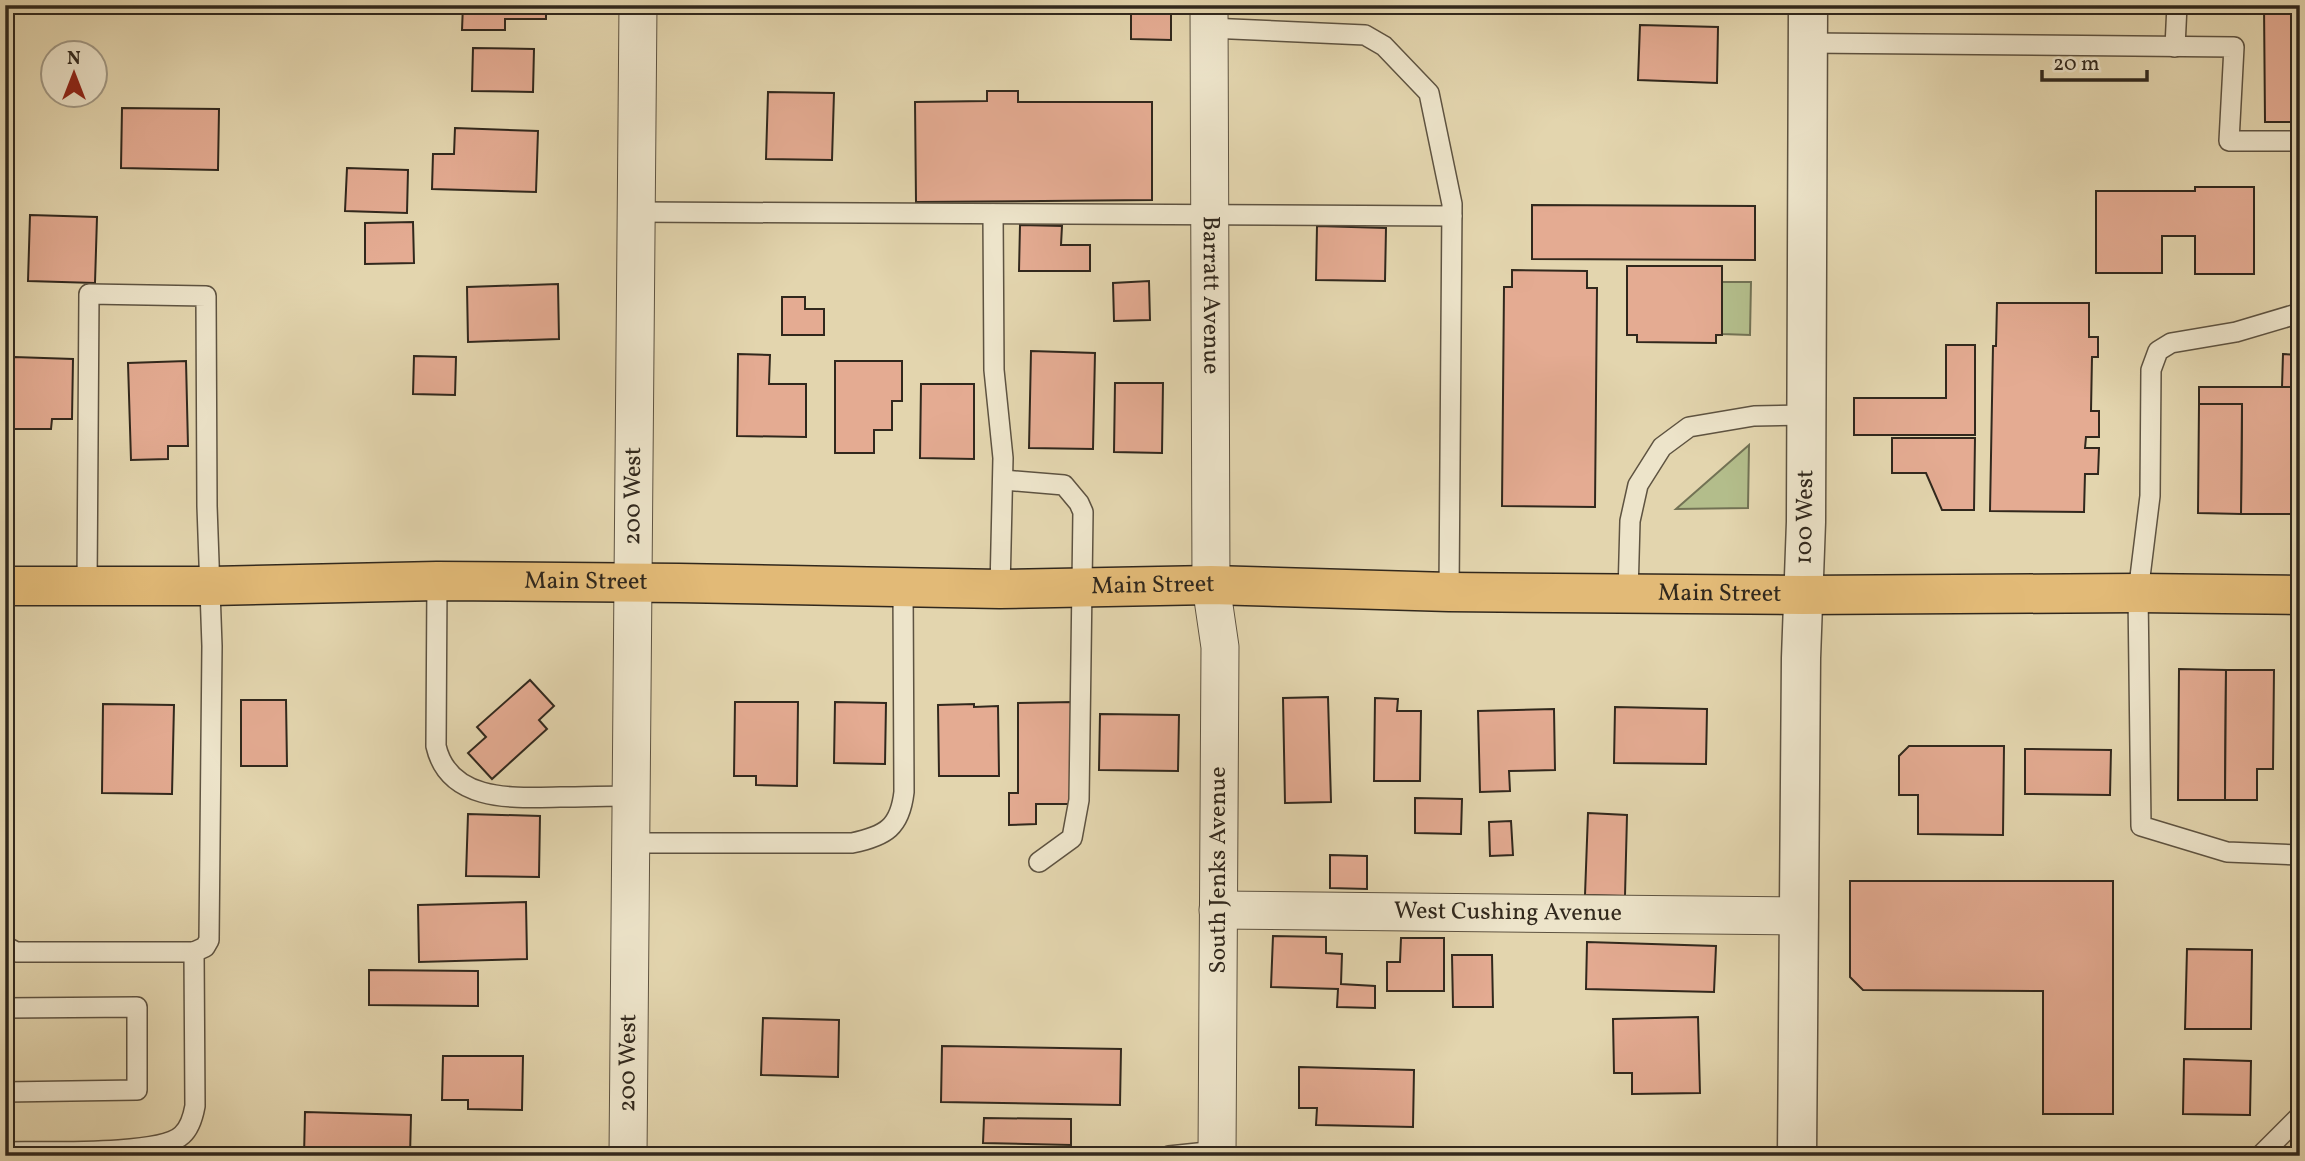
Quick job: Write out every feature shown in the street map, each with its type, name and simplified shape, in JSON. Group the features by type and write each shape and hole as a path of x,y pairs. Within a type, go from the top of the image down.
{"main road":[{"name":"Main Street","path":"5,586 211,586 436,581 1000,589 1211,585 1628,594 2300,595"}],"street":[{"name":"200 West","path":"628,1156 638,5"},
{"name":"100 West","path":"1797,1156 1802,595 1806,522 1808,5"},
{"name":"Barratt Avenue","path":"1209,17 1211,585"},
{"name":"South Jenks Avenue","path":"1211,585 1220,648 1217,1153"},
{"name":"West Cushing Avenue","path":"1218,910 1799,916"}],"lane":[{"path":"2175,47 2177,5"},
{"path":"1209,17 1365,34 1384,46 1429,93 1452,204 1449,592"},
{"path":"1808,43 2234,47 2229,141 2300,141"},
{"path":"636,212 1452,216"},
{"path":"993,214 994,370 1003,458 1000,589"},
{"path":"5,946 16,952 194,952 205,947 209,940 211,586 207,506 206,296 89,294 87,586"},
{"path":"2300,313 2236,332 2171,343 2158,351 2151,370 2150,496 2138,593 2141,826 2227,852 2300,855"},
{"path":"1628,594 1630,521 1637,485 1662,447 1689,427 1754,416 1807,415"},
{"path":"1003,480 1064,485 1083,512 1079,800 1072,838 1040,862"},
{"path":"436,581 436,746 440,763 449,773 470,788 507,798 631,796"},
{"path":"631,843 852,843 868,840 894,825 902,812 904,792 903,588"},
{"path":"5,1152 148,1147 181,1136 193,1118 195,1106 194,952"},
{"path":"5,1008 137,1007 137,1090 5,1092"},
{"path":"2260,1156 2300,1116"},
{"path":"1168,1156 1217,1153"}],"green space":[{"path":"1722,282 1751,282 1750,335 1722,334"},
{"path":"1749,445 1748,508 1676,509"}],"building":[{"path":"463,5 546,5 546,19 505,19 505,30 462,30"},
{"path":"1131,5 1171,5 1171,40 1131,39"},
{"path":"2264,5 2300,5 2300,122 2265,122"},
{"path":"1640,25 1718,27 1717,83 1638,80"},
{"path":"473,48 534,49 533,92 472,91"},
{"path":"987,91 1018,91 1018,102 1152,102 1152,200 916,202 915,102 987,101"},
{"path":"768,92 834,93 832,160 766,159"},
{"path":"122,108 219,109 218,170 121,168"},
{"path":"455,128 538,131 536,192 432,189 433,154 454,154"},
{"path":"347,168 408,170 407,213 345,211"},
{"path":"2195,187 2254,187 2254,274 2195,274 2195,236 2162,236 2162,273 2096,273 2096,191 2195,191"},
{"path":"1532,205 1755,206 1755,260 1532,259"},
{"path":"30,215 97,217 95,283 28,281"},
{"path":"413,222 414,263 365,264 365,223"},
{"path":"1020,225 1062,226 1061,245 1090,245 1090,271 1019,271"},
{"path":"1317,226 1386,228 1385,281 1316,280"},
{"path":"1627,266 1722,266 1722,335 1716,335 1716,343 1637,342 1637,335 1627,335"},
{"path":"1512,270 1587,271 1587,288 1597,288 1595,507 1502,506 1504,287 1512,287"},
{"path":"1149,281 1150,320 1114,321 1113,283"},
{"path":"558,284 559,339 468,342 467,287"},
{"path":"782,297 805,297 805,309 824,309 824,335 782,335"},
{"path":"1997,303 2089,303 2089,337 2098,337 2098,357 2092,357 2091,411 2099,411 2099,437 2086,437 2085,448 2099,448 2098,474 2085,474 2084,512 1990,511 1993,346 1996,346"},
{"path":"1946,345 1975,345 1975,435 1854,435 1854,398 1946,398"},
{"path":"1031,351 1095,353 1093,449 1029,448"},
{"path":"738,354 770,355 769,384 806,384 806,437 737,436"},
{"path":"2283,354 2300,355 2300,514 2293,514 2293,387 2282,387"},
{"path":"414,356 456,357 455,395 413,394"},
{"path":"14,357 73,359 72,419 52,419 51,429 12,429"},
{"path":"186,361 188,446 168,446 168,459 131,460 128,363"},
{"path":"835,361 902,361 902,401 892,401 892,430 874,430 874,453 835,453"},
{"path":"1115,383 1163,383 1162,453 1114,452"},
{"path":"921,384 974,384 974,459 920,458"},
{"path":"2199,387 2293,387 2293,514 2241,514 2242,404 2199,404"},
{"path":"2199,404 2242,404 2241,514 2198,513"},
{"path":"1892,438 1975,438 1974,510 1942,510 1926,473 1892,473"},
{"path":"2179,669 2226,670 2225,800 2178,800"},
{"path":"2226,670 2274,670 2273,769 2257,769 2257,800 2225,800"},
{"path":"2292,670 2300,670 2300,800 2291,800"},
{"path":"530,680 554,706 539,720 547,729 492,779 468,753 486,737 477,727"},
{"path":"1328,697 1331,802 1285,803 1283,698"},
{"path":"1375,698 1398,699 1397,711 1421,711 1420,781 1374,781"},
{"path":"241,700 286,700 287,766 241,766"},
{"path":"735,702 798,702 797,786 756,785 756,776 734,776"},
{"path":"835,702 886,703 885,764 834,763"},
{"path":"1072,702 1073,804 1036,804 1036,824 1009,825 1009,793 1018,793 1018,703"},
{"path":"103,704 174,705 172,794 102,793"},
{"path":"974,704 974,707 998,706 999,776 939,776 938,705"},
{"path":"1615,707 1707,709 1706,764 1614,763"},
{"path":"1554,709 1555,770 1509,771 1510,791 1480,792 1478,711"},
{"path":"1100,714 1179,715 1178,771 1099,770"},
{"path":"1909,746 2004,746 2003,835 1918,834 1918,795 1899,795 1899,756"},
{"path":"2025,749 2111,750 2110,795 2025,794"},
{"path":"1415,798 1462,799 1461,834 1415,833"},
{"path":"1588,813 1627,815 1625,896 1585,895"},
{"path":"468,814 540,816 539,877 466,876"},
{"path":"1511,821 1513,855 1490,856 1489,822"},
{"path":"1330,855 1367,856 1367,889 1330,888"},
{"path":"1850,881 2113,881 2113,1114 2043,1114 2043,991 1863,990 1850,977"},
{"path":"526,902 527,959 419,962 418,905"},
{"path":"1273,936 1326,937 1326,953 1342,954 1341,984 1375,986 1375,1008 1337,1007 1338,989 1271,987"},
{"path":"1401,938 1444,938 1444,991 1387,991 1387,962 1400,962"},
{"path":"1587,942 1716,946 1714,992 1586,989"},
{"path":"2187,949 2252,950 2251,1029 2185,1029"},
{"path":"1452,955 1492,955 1493,1007 1453,1007"},
{"path":"369,970 478,971 478,1006 369,1005"},
{"path":"1698,1017 1700,1093 1632,1094 1632,1073 1614,1073 1613,1019"},
{"path":"763,1018 839,1020 838,1077 761,1075"},
{"path":"942,1046 1121,1049 1120,1105 941,1102"},
{"path":"443,1056 523,1056 522,1110 468,1109 468,1100 442,1100"},
{"path":"2184,1059 2251,1061 2250,1115 2183,1114"},
{"path":"1299,1067 1414,1070 1413,1127 1316,1125 1317,1108 1299,1108"},
{"path":"305,1112 411,1115 410,1156 304,1156"},
{"path":"984,1118 1071,1119 1071,1145 983,1143"}]}
